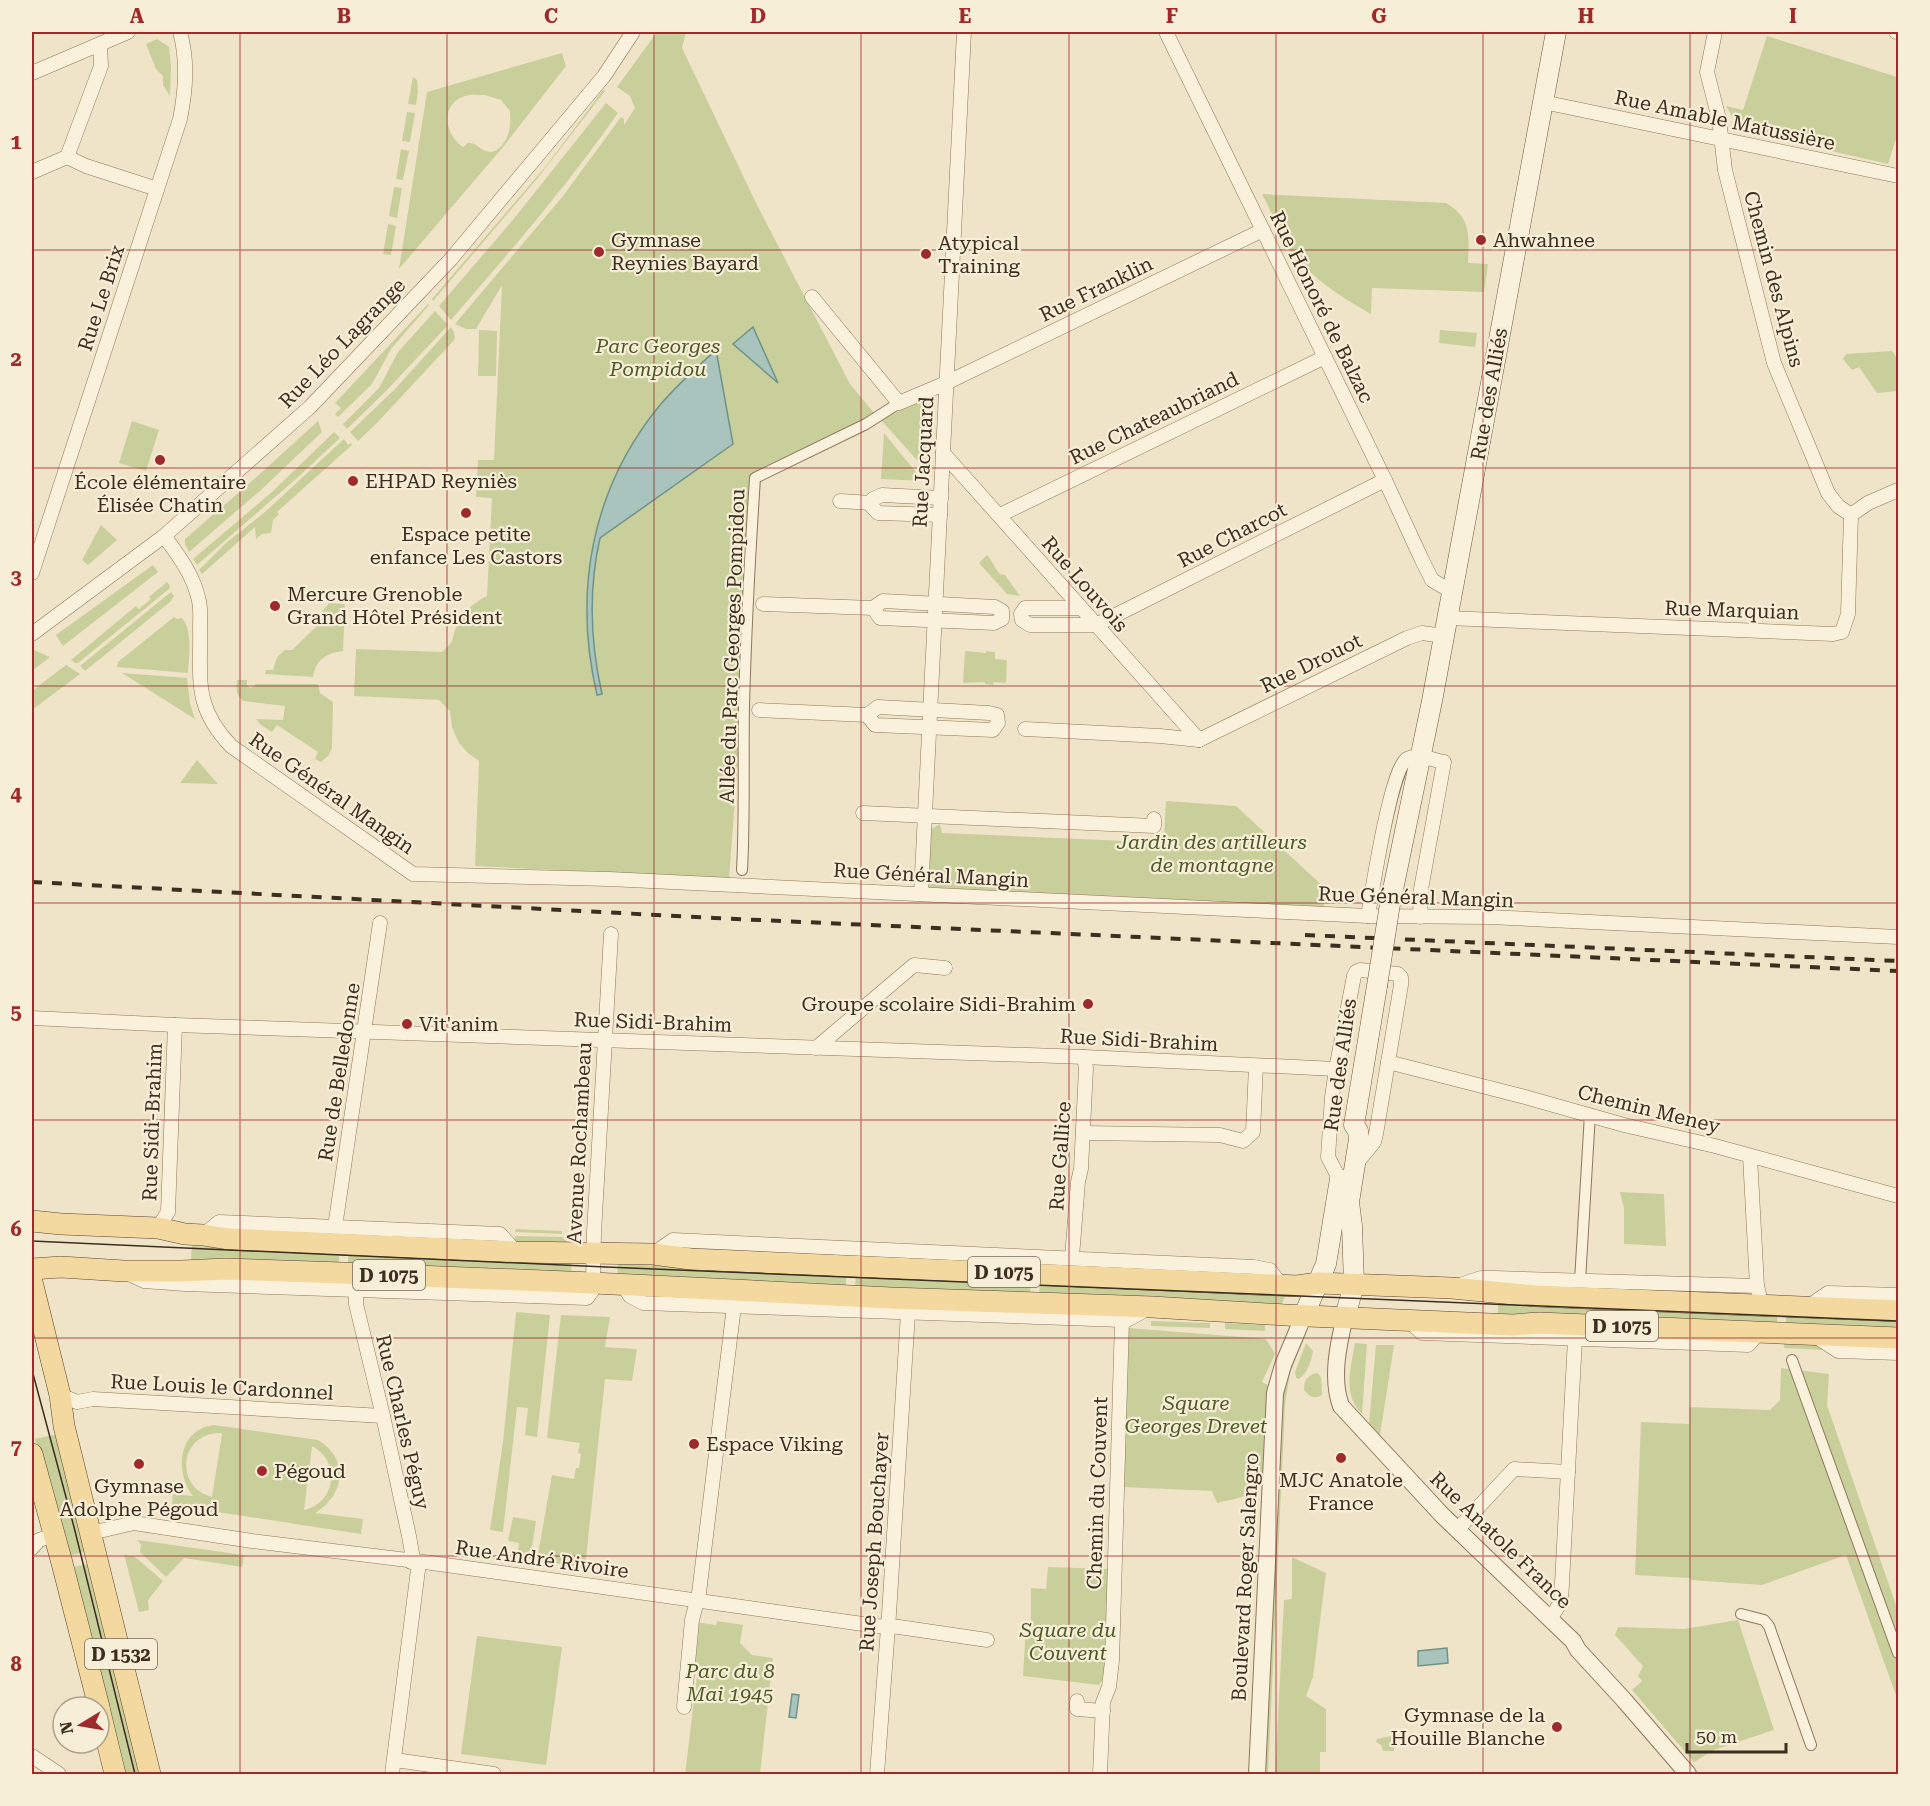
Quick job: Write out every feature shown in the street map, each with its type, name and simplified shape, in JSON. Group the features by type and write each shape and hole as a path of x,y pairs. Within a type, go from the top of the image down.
{"main road":[{"name":"Rue des Alliés","path":"1345,1317 1354,1284 1347,1173 1347,1129 1354,1125 1390,904 1452,592 1556,32"},
{"name":"Rue des Alliés","path":"1304,1315 1328,1253 1347,1173"},
{"name":"D 1075","path":"32,1221 158,1228 228,1239 516,1252 653,1254 691,1259 1297,1286 1318,1283 1452,1288 1535,1296 1760,1296 1806,1308 1899,1311"},
{"name":"D 1075","path":"32,1269 124,1271 226,1269 1152,1307 1408,1320 1539,1323 1899,1338"},
{"name":"D 1532","path":"32,1282 60,1395 64,1426 150,1774"},
{"name":"D 1532","path":"32,1454 96,1695"},
{"name":"D 1532","path":"110,1755 115,1774"}],"street":[{"path":"32,73 128,32"},
{"name":"Rue Le Brix","path":"32,573 180,119 184,99 185,59 180,32"},
{"name":"Rue Léo Lagrange","path":"32,634 164,536 310,407 451,259 604,76 633,32"},
{"name":"Rue Jacquard","path":"921,894 964,32"},
{"name":"Rue Honoré de Balzac","path":"1166,32 1432,580 1452,592"},
{"name":"Chemin des Alpins","path":"1716,32 1707,72 1719,119 1725,170 1774,363 1828,493 1838,506 1851,515"},
{"path":"32,172 67,157 100,66 100,44"},
{"name":"Rue Amable Matussière","path":"1543,102 1899,176"},
{"path":"67,157 86,166 157,189"},
{"name":"Rue Franklin","path":"899,404 1263,230"},
{"path":"812,297 899,404"},
{"name":"Rue Chateaubriand","path":"1000,515 1325,357"},
{"name":"Allée du Parc Georges Pompidou","path":"742,870 747,606 755,477 866,424 899,404"},
{"name":"Rue Louvois","path":"943,453 1199,740"},
{"name":"Rue Charcot","path":"1096,625 1385,480"},
{"path":"1851,515 1868,503 1899,490"},
{"path":"940,515 878,513 872,507 872,503 873,499 882,495 941,498"},
{"path":"840,501 872,503"},
{"name":"Rue Marquian","path":"1445,627 1833,634 1842,632 1848,614 1851,515"},
{"name":"Rue Général Mangin","path":"164,536 183,562 197,591 203,702 209,718 220,734 231,746 413,874 609,879 1368,916 1489,917 1899,937"},
{"path":"763,604 873,608 883,601 935,603 995,607 1002,611 1002,619 994,623 880,618 873,608"},
{"path":"1080,608 1025,608 1021,614 1022,620 1029,625 1096,625"},
{"name":"Rue Drouot","path":"1199,740 1407,638 1445,627"},
{"path":"759,710 867,716 878,707 989,713 997,715 998,723 993,730 875,725 867,716"},
{"path":"1025,729 1199,740"},
{"path":"1368,916 1393,785 1405,761 1409,758 1420,757 1444,762 1421,889 1420,916"},
{"path":"863,813 1154,826 1154,819"},
{"name":"Rue de Belledonne","path":"335,1227 380,923"},
{"name":"Avenue Rochambeau","path":"593,1283 603,1040 610,934"},
{"path":"816,1048 914,965 945,968"},
{"name":"Rue des Alliés","path":"1360,970 1398,974 1401,977 1388,1062 1374,1142 1347,1173 1328,1157 1336,1069 1354,976 1360,970"},
{"path":"32,1018 175,1025"},
{"name":"Rue Sidi-Brahim","path":"158,1228 168,1212 175,1025 1084,1057 1336,1069"},
{"name":"Rue Gallice","path":"1072,1257 1081,1169 1086,1068 1084,1057"},
{"name":"Chemin Meney","path":"1388,1062 1899,1196"},
{"path":"1083,1133 1220,1135 1243,1140 1253,1132 1256,1066"},
{"path":"1580,1281 1590,1114"},
{"path":"1452,1288 1481,1278 1580,1281 1760,1296 1750,1156"},
{"path":"202,1235 219,1222 500,1234 516,1252"},
{"path":"653,1254 673,1240 1072,1257 1254,1267 1270,1270 1280,1284"},
{"path":"124,1271 144,1281 541,1297 587,1298 593,1283"},
{"path":"524,1281 541,1297"},
{"path":"623,1285 630,1296 643,1303 1122,1320 1127,1320 1152,1307"},
{"name":"Rue Charles Péguy","path":"356,1291 356,1304 415,1562 392,1774"},
{"path":"1806,1308 1827,1293 1899,1296"},
{"path":"684,1707 692,1620 698,1600 734,1306"},
{"name":"Rue Joseph Bouchayer","path":"877,1774 908,1313"},
{"name":"Boulevard Roger Salengro","path":"1257,1774 1275,1393 1283,1365 1304,1315"},
{"name":"Rue Anatole France","path":"1345,1317 1336,1385 1341,1406 1457,1530 1573,1641 1578,1650 1688,1774"},
{"name":"Chemin du Couvent","path":"1100,1774 1103,1707 1109,1688 1112,1661 1122,1320"},
{"path":"1408,1320 1422,1333 1748,1345 1760,1332"},
{"path":"1814,1335 1838,1351 1899,1353"},
{"path":"1551,1619 1561,1602 1575,1339"},
{"path":"1792,1360 1899,1653"},
{"name":"Rue Louis le Cardonnel","path":"60,1395 77,1402 93,1399 383,1416"},
{"path":"1457,1530 1514,1469 1568,1472"},
{"name":"Rue André Rivoire","path":"91,1533 134,1523 888,1627 900,1626 987,1640"},
{"path":"32,1548 39,1540 55,1535"},
{"path":"1741,1614 1764,1620 1769,1626 1812,1745"},
{"path":"1077,1701 1077,1709 1103,1707"},
{"path":"32,1756 59,1774"},
{"path":"395,1760 494,1774"}],"green space":[{"name":"Parc Georges Pompidou","path":"657,32 686,32 682,48 757,205 850,384 879,419 759,479 729,879 475,866 479,761 459,743 452,727 450,711 439,700 354,696 356,649 442,652 451,643 458,622 465,612 487,596 492,498 476,497 478,460 494,460 502,285 476,329 466,329 455,324 563,196 621,117 624,119 624,125 635,108 630,96 617,87"},
{"path":"1767,36 1897,77 1898,133 1888,164 1761,135 1738,126 1726,106 1743,110"},
{"path":"157,39 169,47 170,96 163,85 163,76 156,69 146,44"},
{"path":"562,53 566,66 503,147 399,269 427,92","holes":["485,95 501,100 510,111 510,129 501,147 490,152 471,143 463,147 452,135 449,127 448,112 451,106 465,96"]},
{"path":"413,77 417,80 416,105 408,104"},
{"path":"603,90 605,91 536,180 433,301 432,299 546,166"},
{"path":"606,103 618,113 599,140 558,193 451,320 439,306 512,221"},
{"path":"407,112 415,113 410,142 402,141"},
{"path":"401,149 409,151 403,180 396,179"},
{"path":"394,187 402,188 397,218 389,216"},
{"path":"1262,194 1446,203 1461,215 1465,222 1468,237 1468,263 1488,264 1484,292 1372,288 1371,314 1336,293 1304,266 1287,245"},
{"path":"388,224 396,226 391,255 383,254"},
{"path":"428,304 391,349 372,384 338,417 335,414 341,408 335,403"},
{"path":"435,311 448,325 347,429 343,424 379,388 398,352"},
{"path":"451,327 455,339 358,441 350,432 395,389"},
{"path":"479,330 497,331 496,376 478,376"},
{"path":"1440,330 1477,333 1475,347 1439,343"},
{"path":"1892,351 1898,359 1898,391 1877,393 1859,367 1852,370 1843,359 1846,354"},
{"path":"927,397 924,468 881,420"},
{"path":"132,421 159,430 146,471 119,463"},
{"path":"318,421 322,432 262,489 189,552 185,539"},
{"path":"334,432 340,438 197,565 193,559 272,492"},
{"path":"884,433 923,481 881,479"},
{"path":"344,439 348,445 351,443 352,445 277,512 279,514 273,520 271,533 262,534 256,539 255,527 202,574 199,570 226,543 265,512"},
{"path":"101,525 117,540 88,565 82,560"},
{"path":"987,555 998,572 1005,575 1020,596 1007,594 979,563"},
{"path":"153,565 158,572 63,646 56,635"},
{"path":"167,582 169,589 78,663 71,660 136,606 139,609"},
{"path":"171,592 174,596 170,602 85,671 80,666"},
{"path":"329,603 345,604 343,651 323,658 313,677 265,674 266,670 273,670 277,657 285,650 292,650 317,626 316,619"},
{"path":"174,617 182,618 188,630 190,644 188,673 117,667 118,662"},
{"path":"34,650 50,657 32,671 32,652"},
{"path":"965,651 995,652 995,659 1007,660 1006,683 994,682 993,685 985,684 985,682 963,683"},
{"path":"66,665 80,674 32,710 32,691"},
{"path":"122,673 187,678 190,704 195,719"},
{"path":"237,680 247,680 247,686 251,688 255,684 318,684 320,693 333,702 332,749 328,756 321,762 315,759 318,752 277,725 272,732 261,725 256,719 283,720 285,706 243,701 237,692"},
{"path":"197,760 218,784 180,783"},
{"name":"Jardin des artilleurs de montagne","path":"1166,801 1236,806 1326,889 1323,910 927,888 930,830 940,824 942,833 1148,842 1164,839"},
{"path":"1620,1192 1664,1194 1666,1246 1624,1244 1624,1209"},
{"path":"516,1229 562,1231 562,1234 515,1232"},
{"path":"515,1236 562,1237 572,1246 514,1244"},
{"path":"192,1246 339,1252 339,1266 191,1260"},
{"path":"348,1252 572,1262 571,1276 348,1267"},
{"path":"618,1264 846,1273 846,1287 617,1278"},
{"path":"856,1273 1031,1281 1030,1295 855,1287"},
{"path":"1040,1281 1287,1291 1281,1306 1039,1295"},
{"path":"1498,1301 1777,1313 1777,1325 1498,1314"},
{"path":"516,1312 550,1315 537,1437 525,1435 528,1408 517,1407 503,1532 490,1530 503,1442"},
{"path":"1786,1314 1898,1318 1898,1331 1786,1326"},
{"path":"561,1315 610,1317 605,1347 637,1349 632,1381 605,1379 585,1568 537,1560 552,1475 574,1479 576,1468 579,1468 581,1454 578,1453 580,1443 547,1438"},
{"path":"1151,1321 1210,1323 1210,1328 1151,1326"},
{"path":"1225,1323 1265,1325 1265,1331 1225,1329"},
{"name":"Square Georges Drevet","path":"1129,1328 1266,1339 1275,1354 1262,1382 1268,1385 1263,1477 1249,1493 1217,1503 1212,1491 1123,1487"},
{"path":"1785,1337 1808,1339 1824,1350 1784,1348"},
{"path":"1301,1341 1303,1341 1290,1373 1285,1405 1268,1774 1264,1774 1282,1395 1285,1381"},
{"path":"1306,1343 1313,1351 1309,1366 1299,1379 1296,1378 1295,1372"},
{"path":"1355,1343 1367,1344 1362,1414 1352,1398 1350,1389 1350,1371"},
{"path":"1376,1345 1394,1345 1380,1435 1369,1424"},
{"path":"1781,1368 1829,1374 1827,1405 1898,1611 1898,1701 1846,1555 1762,1585 1635,1575 1641,1422 1689,1424 1689,1407 1770,1410 1780,1400"},
{"path":"1316,1373 1321,1378 1322,1395 1314,1397 1304,1390 1304,1387 1305,1381"},
{"path":"214,1425 318,1440 335,1457 340,1477 333,1497 315,1513 363,1519 361,1534 172,1505 173,1494 193,1496 183,1475 183,1453 193,1434 202,1428","holes":["222,1434 212,1497 191,1483 186,1461 197,1441 207,1435","312,1446 327,1461 331,1471 331,1481 323,1499 315,1506 304,1510"]},
{"path":"58,1434 89,1551 67,1556 35,1439"},
{"path":"513,1517 536,1521 530,1559 517,1558 519,1543 508,1541"},
{"path":"137,1540 244,1555 242,1567 184,1558 166,1577 140,1552 141,1545"},
{"path":"124,1554 134,1556 163,1581 148,1600 149,1610 139,1612"},
{"path":"1292,1557 1326,1573 1313,1677 1306,1696 1326,1709 1326,1752 1320,1752 1320,1774 1275,1774 1284,1600 1292,1599"},
{"path":"91,1563 144,1774 122,1774 111,1730 111,1695 102,1695 70,1568"},
{"name":"Square du Couvent","path":"1048,1567 1111,1569 1106,1676 1099,1685 1023,1676 1026,1627 1031,1626 1031,1588 1046,1589"},
{"path":"1738,1620 1774,1730 1714,1750 1694,1762 1632,1690 1642,1681 1638,1676 1643,1666 1615,1635 1618,1627 1684,1629"},
{"name":"Parc du 8 Mai 1945","path":"717,1621 743,1625 740,1643 752,1655 773,1658 760,1774 685,1774 698,1668 690,1667 695,1622 716,1625"},
{"path":"477,1636 562,1647 546,1765 461,1754"},
{"path":"1391,1736 1395,1740 1394,1751 1383,1751 1381,1745 1376,1742 1377,1739"}],"water":[{"path":"753,327 778,383 733,344"},
{"path":"716,350 733,444 600,538 592,597 595,655 602,694 597,695 590,656 587,618 588,580 603,507 636,437 666,398"},
{"path":"1447,1648 1448,1663 1418,1666 1418,1651"},
{"path":"792,1694 799,1695 796,1718 789,1717"}],"tram line":[{"path":"32,1241 1898,1321"},
{"path":"32,1370 74,1527 135,1774"}],"railway":[{"path":"32,882 714,918 1898,971"},
{"path":"1305,935 1898,961"}],"place":[{"name":"Ahwahnee","path":"1481,240"},
{"name":"Gymnase Reynies Bayard","path":"599,252"},
{"name":"Atypical Training","path":"926,254"},
{"name":"École élémentaire Élisée Chatin","path":"160,460"},
{"name":"EHPAD Reyniès","path":"353,481"},
{"name":"Espace petite enfance Les Castors","path":"466,513"},
{"name":"Mercure Grenoble Grand Hôtel Président","path":"275,606"},
{"name":"Groupe scolaire Sidi-Brahim","path":"1088,1004"},
{"name":"Vit'anim","path":"407,1024"},
{"name":"Espace Viking","path":"694,1444"},
{"name":"MJC Anatole France","path":"1341,1458"},
{"name":"Gymnase Adolphe Pégoud","path":"139,1464"},
{"name":"Pégoud","path":"262,1471"},
{"name":"Gymnase de la Houille Blanche","path":"1557,1727"}]}
